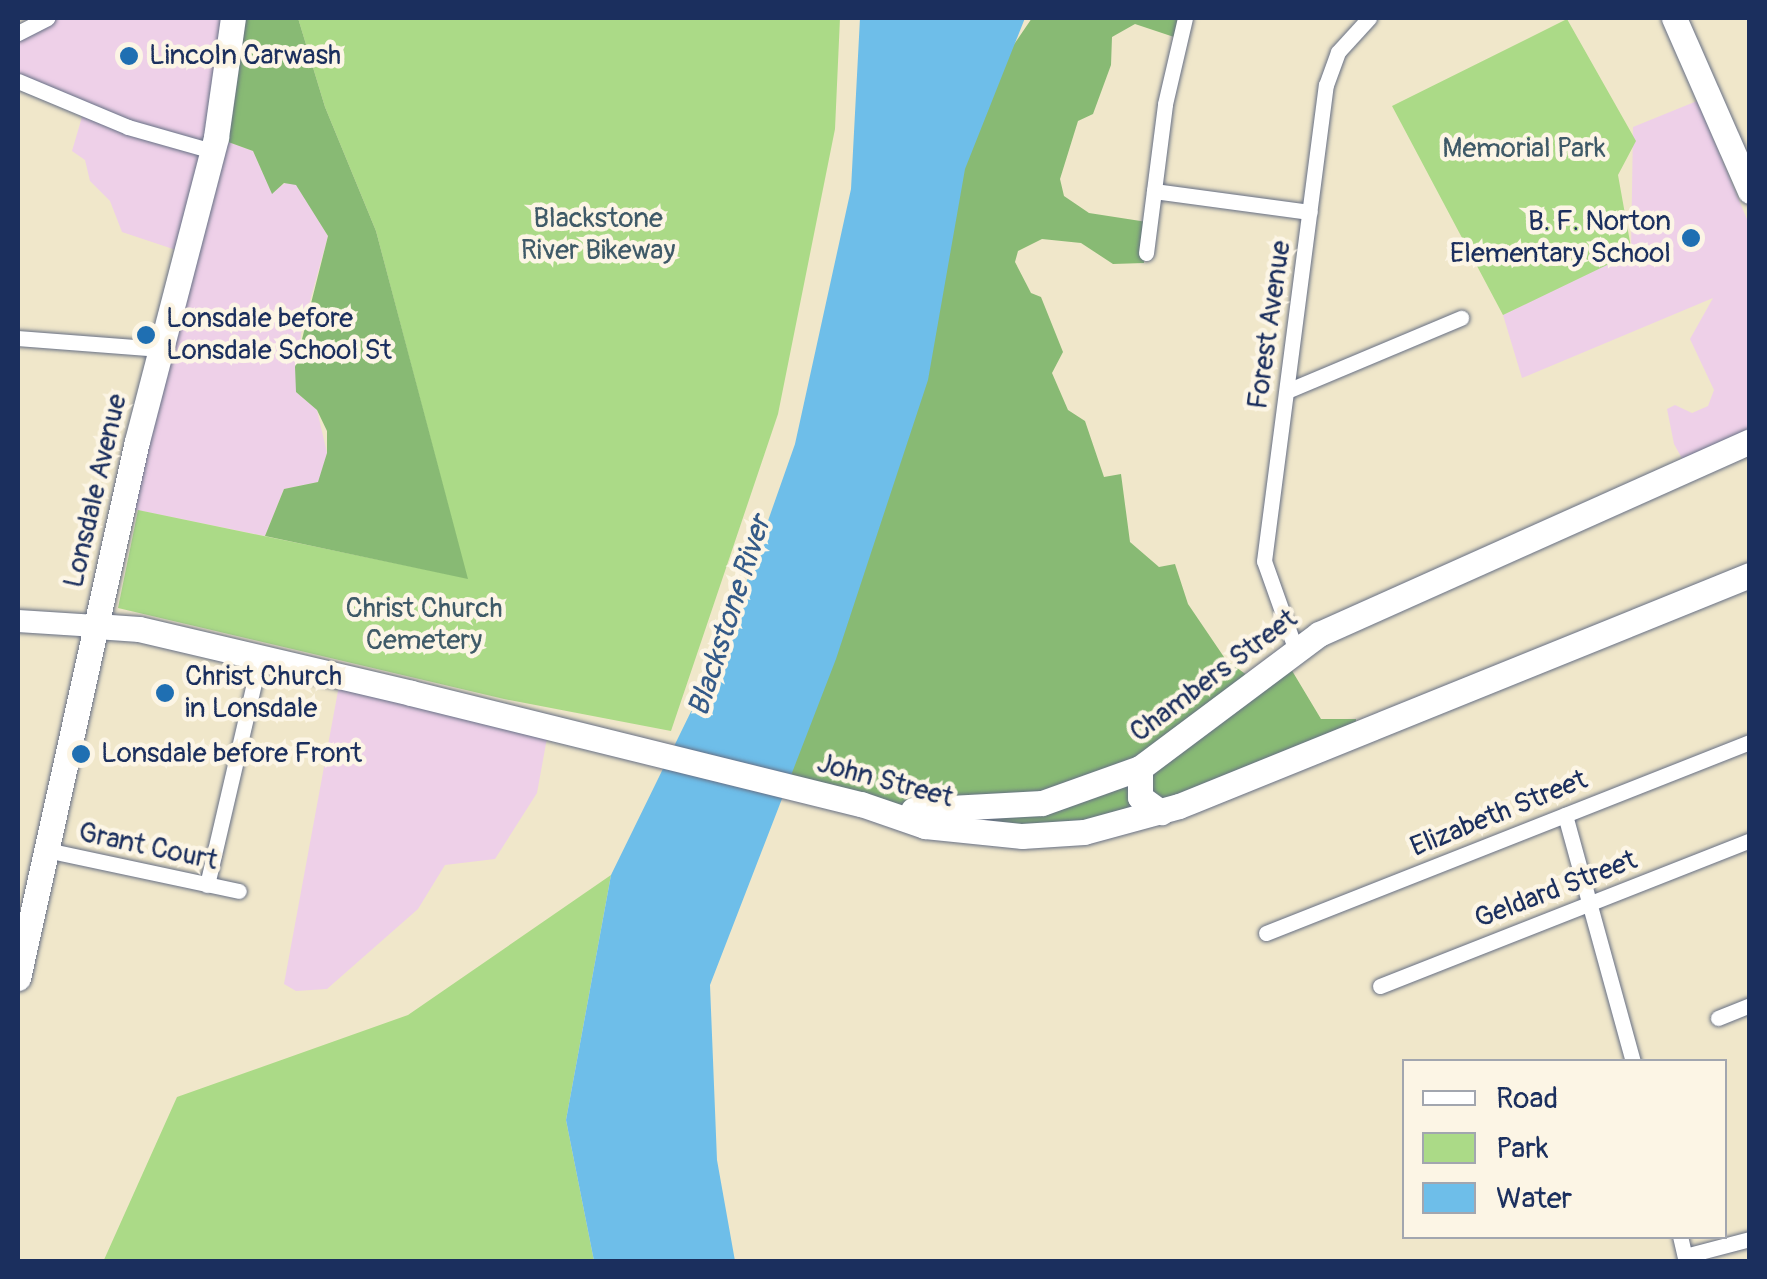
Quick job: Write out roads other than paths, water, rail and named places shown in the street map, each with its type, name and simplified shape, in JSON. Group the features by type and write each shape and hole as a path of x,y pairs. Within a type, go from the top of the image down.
{"main road":[{"name":"Lonsdale Avenue","path":"18,978 160,349 212,152 233,18"},
{"path":"1674,18 1749,191"},
{"name":"Chambers Street","path":"861,804 923,812 1020,807 1140,768 1296,648 1750,441"},
{"name":"John Street","path":"96,626 260,658 861,804 924,826 1009,836 1084,832 1161,812 1750,575"},
{"path":"18,621 96,626"},
{"path":"1140,768 1140,797 1161,812"},
{"path":"1009,836 1020,807"}],"street":[{"path":"18,33 47,18"},
{"path":"1146,253 1185,18"},
{"name":"Forest Avenue","path":"1296,648 1264,561 1330,70 1345,42 1369,18"},
{"path":"18,81 128,127 212,152"},
{"path":"1154,191 1310,212"},
{"path":"1286,391 1461,318"},
{"path":"18,338 160,349"},
{"path":"207,885 260,658"},
{"name":"Elizabeth Street","path":"1266,933 1750,742"},
{"path":"1566,815 1632,1059"},
{"name":"Geldard Street","path":"1380,986 1750,840"},
{"name":"Grant Court","path":"46,850 239,892"},
{"path":"1718,1018 1750,1005"},
{"path":"1686,1259 1750,1239"}],"water":[{"path":"860,18 1025,18 965,169 928,380 836,659 710,985 717,1160 735,1261 594,1261 566,1120 611,875 726,640 795,444 851,189"}],"place":[{"name":"Lincoln Carwash","path":"129,56"},
{"name":"B. F. Norton Elementary School","path":"1691,238"},
{"name":"Lonsdale before Lonsdale School St","path":"146,335"},
{"name":"Christ Church in Lonsdale","path":"165,693"},
{"name":"Lonsdale before Front","path":"81,754"}],"park label":[{"name":"Memorial Park","path":"1524,149"},
{"name":"Blackstone River Bikeway","path":"598,235"},
{"name":"Christ Church Cemetery","path":"424,625"}],"water label":[{"name":"Blackstone River","path":"730,616"}]}
